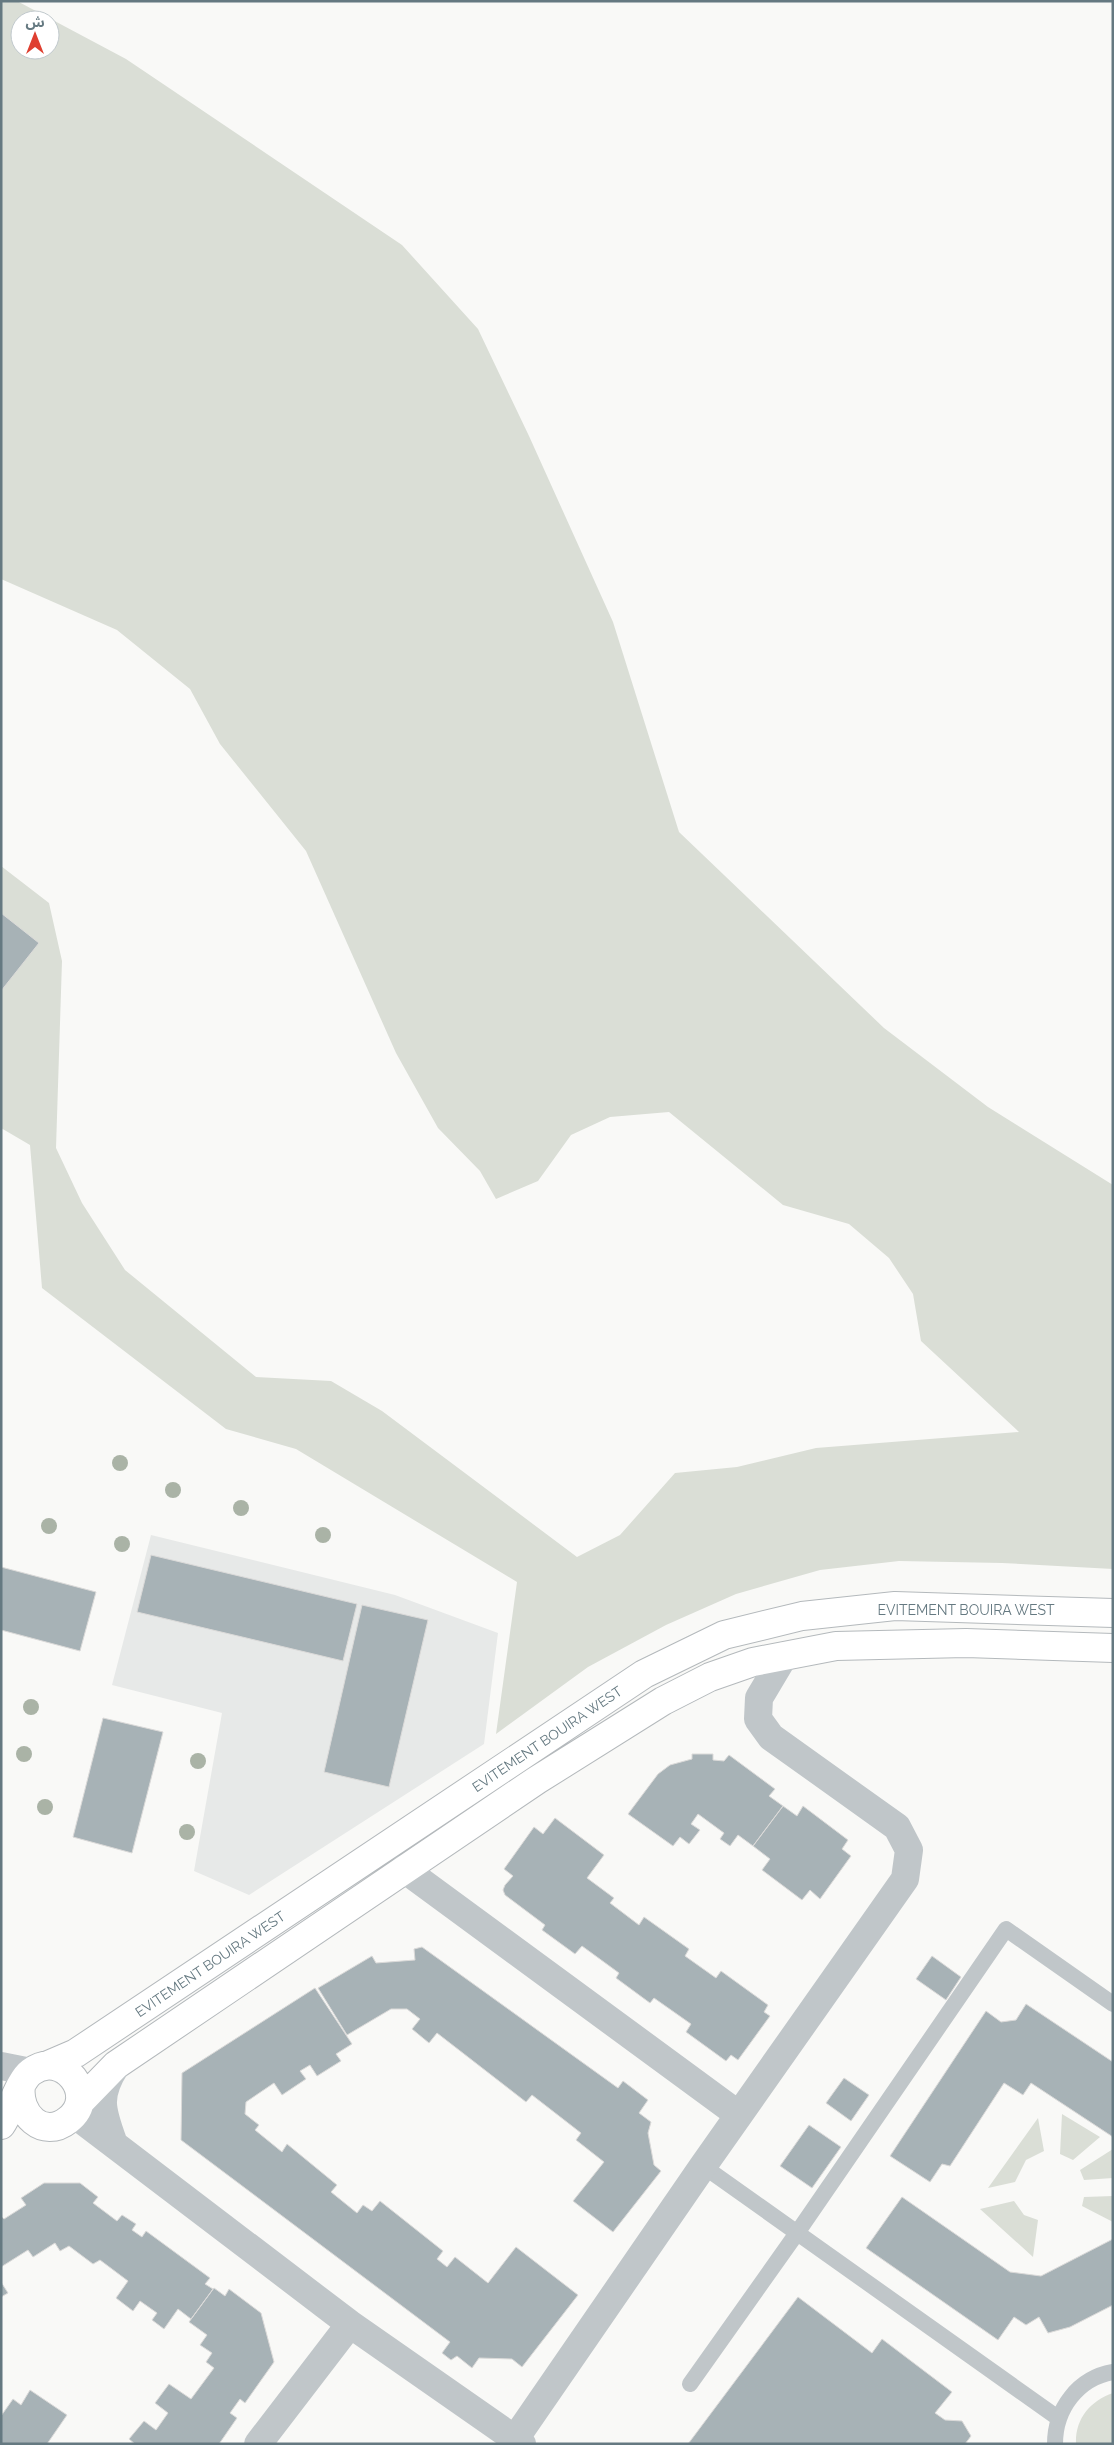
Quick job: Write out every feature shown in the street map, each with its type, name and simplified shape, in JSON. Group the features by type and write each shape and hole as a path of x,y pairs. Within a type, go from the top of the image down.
{"highway":[{"name":"EVITEMENT BOUIRA WEST","path":"33,2074 76,2053 644,1674 724,1635 802,1616 895,1606 1113,1613"},
{"name":"EVITEMENT BOUIRA WEST","path":"77,2108 116,2065 537,1780 664,1701 710,1677 753,1662 836,1646 966,1643 1113,1648"},
{"path":"1,2141 46,2126 62,2124 77,2108 78,2084 66,2070 33,2074"},
{"path":"1,2125 33,2074"},
{"path":"33,2074 19,2097 22,2107 36,2123 46,2126"}],"street":[{"path":"77,2108 114,2144 350,2324 519,2441 703,2166 905,1879 909,1850 897,1827 771,1738 758,1720 759,1698 784,1656"},
{"path":"404,1869 739,2115"},
{"path":"114,2144 105,2121 102,2101 104,2084 116,2065"},
{"path":"1,2066 33,2074"},
{"path":"258,2444 350,2324"}],"lane":[{"path":"690,2384 797,2233 1006,1929 1113,2004"},
{"path":"703,2166 1058,2418"},
{"path":"1055,2444 1058,2418 1068,2399 1084,2384 1103,2374 1113,2372"}],"shaded area":[{"path":"1,1 17,1 34,10 10,10 10,60 60,60 60,24 126,59 402,245 478,329 529,436 613,622 679,832 884,1028 988,1107 1113,1185 1113,1569 1002,1563 899,1561 820,1570 736,1594 666,1625 588,1667 496,1734 517,1582 296,1449 226,1429 42,1288 30,1145 1,1128 1,866 49,903 62,961 56,1148 82,1203 125,1270 256,1377 331,1381 382,1411 577,1557 620,1535 675,1473 737,1467 816,1448 1019,1432 921,1341 913,1294 889,1258 849,1224 783,1205 669,1112 610,1117 571,1135 538,1181 496,1199 480,1171 438,1128 396,1053 306,851 220,744 190,689 117,630 1,579"},
{"path":"151,1535 395,1595 498,1633 484,1744 249,1895 194,1871 222,1713 112,1685"},
{"path":"1062,2114 1100,2137 1073,2160 1060,2154"},
{"path":"1038,2118 1044,2151 1026,2160 1015,2182 988,2188"},
{"path":"1113,2149 1113,2178 1084,2180 1080,2170"},
{"path":"1113,2196 1113,2222 1082,2206 1084,2197"},
{"path":"1014,2201 1024,2215 1038,2220 1033,2257 980,2209"},
{"path":"1113,2393 1113,2444 1076,2444 1078,2427 1086,2412 1097,2401"}],"building":[{"path":"1,913 39,943 1,991"},
{"path":"151,1555 357,1604 343,1661 137,1612"},
{"path":"1,1567 96,1592 80,1651 1,1630"},
{"path":"362,1605 428,1620 389,1787 324,1772"},
{"path":"103,1718 163,1732 132,1853 73,1837"},
{"path":"692,1754 713,1754 713,1760 724,1761 729,1755 775,1789 769,1796 783,1806 753,1846 738,1835 730,1846 720,1839 724,1833 698,1814 691,1824 700,1830 689,1844 680,1837 673,1846 628,1814 658,1774 670,1765 692,1759"},
{"path":"783,1806 797,1816 803,1806 848,1840 842,1849 851,1856 820,1899 810,1890 802,1900 762,1870 770,1859 753,1846"},
{"path":"555,1818 604,1855 587,1878 614,1898 610,1903 639,1925 644,1917 689,1949 685,1956 716,1978 721,1971 768,2005 764,2012 770,2016 738,2060 731,2055 726,2061 686,2032 691,2024 654,1998 650,2003 616,1978 619,1973 582,1946 575,1954 542,1930 545,1925 505,1895 503,1890 505,1885 513,1876 504,1869 534,1827 543,1834"},
{"path":"422,1947 618,2088 623,2081 648,2100 639,2113 651,2122 648,2133 654,2165 661,2171 613,2232 573,2201 604,2162 576,2140 581,2133 532,2095 526,2102 437,2033 429,2043 412,2029 420,2019 407,2009 391,2009 347,2035 318,1988 372,1956 376,1963 415,1960 414,1949"},
{"path":"932,1956 961,1977 946,2000 916,1979"},
{"path":"315,1988 352,2044 336,2054 341,2061 317,2076 310,2065 300,2071 306,2079 282,2095 274,2083 246,2102 245,2114 259,2125 255,2130 282,2152 287,2144 337,2185 331,2192 357,2213 363,2205 372,2211 380,2201 443,2251 437,2259 447,2267 455,2257 488,2283 516,2247 578,2295 522,2367 512,2359 479,2358 472,2368 457,2356 451,2360 442,2353 450,2342 181,2140 182,2073"},
{"path":"1026,2004 1113,2062 1113,2137 1031,2083 1023,2095 1004,2083 950,2166 942,2164 930,2182 890,2156 986,2011 1001,2022 1016,2020"},
{"path":"844,2078 869,2095 851,2121 826,2103"},
{"path":"809,2125 841,2147 812,2188 780,2166"},
{"path":"44,2183 80,2183 98,2197 93,2203 117,2221 122,2215 136,2224 132,2230 142,2237 146,2231 210,2278 205,2284 213,2289 191,2319 178,2309 164,2329 152,2320 157,2313 140,2301 133,2311 116,2298 128,2281 100,2260 93,2264 69,2246 60,2251 55,2243 33,2257 28,2250 1,2267 1,2216 4,2219 26,2205 21,2198"},
{"path":"902,2197 1010,2272 1041,2276 1113,2239 1113,2305 1070,2327 1048,2333 1039,2317 1026,2325 1014,2317 998,2340 866,2248"},
{"path":"1,2282 8,2293 1,2297"},
{"path":"214,2288 225,2296 229,2289 261,2313 274,2362 245,2403 240,2399 230,2413 237,2418 219,2444 135,2444 129,2439 144,2421 156,2430 168,2413 155,2403 169,2384 191,2399 214,2368 206,2362 212,2353 200,2345 207,2335 189,2322"},
{"path":"798,2297 872,2353 882,2339 952,2392 935,2413 945,2420 962,2421 971,2436 965,2444 688,2444"},
{"path":"30,2390 67,2415 47,2444 1,2444 1,2416 13,2399 21,2405"}]}
